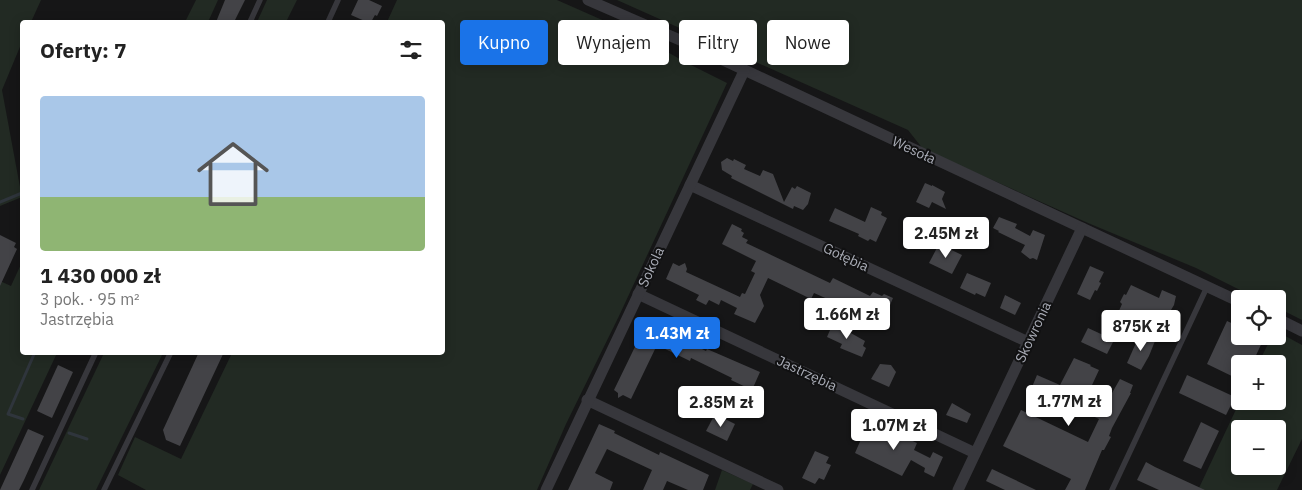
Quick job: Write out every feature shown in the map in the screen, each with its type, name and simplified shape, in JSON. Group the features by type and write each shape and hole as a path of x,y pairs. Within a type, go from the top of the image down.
{"street":[{"name":"Wesoła","path":"588,0 689,44 1231,298"},
{"name":"Sokola","path":"546,490 744,71"},
{"name":"Gołębia","path":"690,184 1028,342"},
{"name":"Skowronia","path":"958,490 1082,228"},
{"name":"Jastrzębia","path":"638,294 975,453"},
{"path":"1286,324 1302,331"},
{"path":"587,400 778,490"}],"lane":[{"path":"251,20 260,0"},
{"path":"329,20 338,0"},
{"path":"1112,490 1207,287"},
{"path":"32,490 95,355"},
{"path":"104,490 170,355"}],"shaded area":[{"path":"0,0 41,0 32,20 20,20 20,47 2,90 20,187 20,198 0,206"},
{"path":"196,0 218,0 209,20 186,20"},
{"path":"267,0 297,0 287,20 258,20"},
{"path":"397,0 557,0 602,20 558,20 558,65 669,65 669,53 679,59 679,65 691,65 727,83 619,316 566,424 537,490 146,490 118,475 135,437 181,459 231,355 445,355 445,20 388,20"},
{"path":"617,0 1302,0 1302,320 1286,312 1286,290 1240,290 1196,268 1088,223 923,149 908,130 757,63 757,20 679,20 679,28 669,23 669,20 662,20"},
{"path":"20,266 20,355 56,355 0,475 0,281 11,286"},
{"path":"1286,336 1302,345 1302,439 1286,472 1286,420 1231,420 1236,410 1286,410 1286,355 1262,355 1268,345 1286,345"},
{"path":"103,355 162,355 96,490 39,490"},
{"path":"1231,420 1231,475 1284,475 1277,490 1198,490"},
{"path":"722,470 753,484 750,490 715,490"}],"building":[{"path":"225,0 245,0 235,20 217,20"},
{"path":"358,0 369,0 382,6 377,16 375,15 372,20 362,20 351,15"},
{"path":"727,158 746,165 744,169 760,176 763,170 773,174 784,202 792,187 795,189 797,186 811,193 808,204 803,210 794,206 793,209 731,178 732,176 722,170 721,162"},
{"path":"925,183 945,192 942,199 946,209 932,202 929,208 916,202"},
{"path":"871,207 882,212 881,215 887,218 876,242 870,239 868,241 858,236 859,234 829,221 835,208 865,222"},
{"path":"999,217 1017,224 1015,228 1030,236 1033,230 1045,235 1037,260 1030,259 1021,252 1025,245 993,228"},
{"path":"732,224 742,229 741,231 744,233 742,237 748,240 746,243 830,283 833,278 870,296 873,292 893,298 885,317 880,315 877,321 814,293 811,299 768,278 760,295 764,306 755,323 734,314 737,308 721,300 719,305 709,300 706,305 696,300 699,295 666,279 673,263 679,266 685,263 686,272 740,297 742,293 745,294 755,273 751,271 756,261 722,244"},
{"path":"0,235 16,243 14,247 17,249 0,286"},
{"path":"939,244 962,255 952,274 929,263"},
{"path":"1090,266 1104,272 1097,291 1095,290 1090,300 1077,294"},
{"path":"967,273 991,283 985,297 976,293 975,295 960,288"},
{"path":"1131,285 1159,298 1162,290 1176,296 1174,305 1162,325 1135,312 1131,321 1118,313 1122,304 1120,302"},
{"path":"1005,295 1021,303 1015,315 1000,308"},
{"path":"648,320 687,338 686,341 706,351 707,349 760,372 752,390 691,358 690,361 657,345 631,399 623,395 618,398 618,393 614,390"},
{"path":"1227,321 1231,323 1231,345 1261,345 1256,355 1231,355 1231,376 1207,364"},
{"path":"833,323 865,341 863,346 866,348 862,357 840,348 842,344 827,337"},
{"path":"1088,328 1114,340 1107,354 1081,342"},
{"path":"1140,334 1155,341 1141,370 1127,363"},
{"path":"198,355 223,355 180,446 166,440 163,430"},
{"path":"1074,358 1099,370 1086,398 1104,407 1120,379 1133,385 1131,393 1112,428 1109,436 1111,437 1104,450 1102,450 1085,490 1065,490 1071,479 1003,446 1021,410 1088,442 1099,419 1032,387 1037,375 1060,385"},
{"path":"880,364 891,365 896,372 889,387 871,379"},
{"path":"58,365 73,372 52,418 37,411"},
{"path":"1187,375 1231,395 1231,405 1226,415 1179,393"},
{"path":"952,403 971,414 967,423 946,415"},
{"path":"715,414 735,424 727,441 706,431"},
{"path":"869,421 917,443 914,450 930,458 933,452 943,457 934,477 924,472 925,468 911,460 902,476 855,453"},
{"path":"1201,422 1219,431 1201,469 1183,461"},
{"path":"599,424 659,455 660,452 709,475 703,490 688,490 667,481 663,490 643,490 652,470 607,449 595,473 613,482 610,490 568,490"},
{"path":"28,429 44,436 24,480 19,490 0,490"},
{"path":"815,451 829,457 826,463 831,465 824,480 819,478 815,484 802,478"},
{"path":"1146,462 1205,490 1159,490 1137,480"},
{"path":"992,469 1036,490 1005,490 986,481"}],"waterway":[{"path":"0,202 20,194"},
{"path":"23,419 8,414 34,355"},
{"path":"69,433 87,439"}]}
